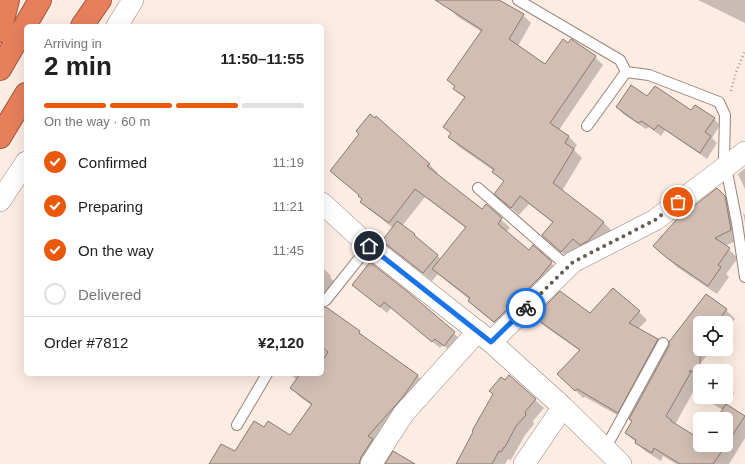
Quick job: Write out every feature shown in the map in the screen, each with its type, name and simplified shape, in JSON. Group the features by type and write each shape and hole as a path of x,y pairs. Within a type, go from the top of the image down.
{"highway":[{"path":"0,31 8,0"},
{"path":"0,56 25,0"},
{"path":"26,24 40,0"},
{"path":"37,24 54,0"},
{"path":"67,24 82,0"},
{"path":"83,24 100,0"},
{"path":"0,70 24,28"},
{"path":"0,76 24,43"},
{"path":"2,133 24,97"},
{"path":"2,133 24,105"}],"street":[{"path":"118,24 133,0"},
{"path":"371,464 404,413 484,336 573,262 655,220 745,152"},
{"path":"0,201 24,165"},
{"path":"324,205 369,246 484,336 563,407 621,464"},
{"path":"524,464 563,407"}],"lane":[{"path":"518,0 620,60 626,72"},
{"path":"626,72 649,75 719,102 725,114 724,157 737,223 745,277"},
{"path":"587,126 626,72"},
{"path":"478,188 568,267"},
{"path":"324,301 369,246"},
{"path":"605,448 663,343"},
{"path":"237,425 266,376"}],"path":[{"path":"725,114 736,72 745,51"}],"building":[{"path":"435,0 499,0 524,14 509,39 545,64 563,39 568,43 571,39 596,56 550,123 569,136 565,143 574,149 553,183 604,222 588,241 580,245 573,239 561,252 542,235 553,222 520,196 511,208 494,194 504,181 492,172 494,169 448,137 451,133 443,127 465,97 453,89 455,86 447,80 482,30"},
{"path":"631,85 647,96 655,86 691,110 695,105 715,118 705,132 711,136 700,153 658,125 654,130 642,121 638,123 616,107"},
{"path":"370,114 375,118 376,116 430,164 427,166 482,209 486,204 502,218 498,224 529,250 533,245 552,262 540,277 494,322 468,301 470,298 432,269 466,227 415,189 389,223 360,202 362,199 358,196 359,195 330,171 359,134 356,131"},
{"path":"717,188 725,196 731,230 715,238 730,248 718,265 721,267 708,286 667,258 653,246 677,219"},
{"path":"397,221 415,234 414,235 438,255 423,273 382,241"},
{"path":"370,262 455,332 444,346 435,339 432,342 384,302 380,307 352,285"},
{"path":"613,288 640,311 629,323 658,339 618,413 577,389 575,391 557,374 580,350 534,317 560,291 590,313"},
{"path":"706,294 727,309 722,316 693,316 693,356 700,356 700,364 693,364 693,371 689,371 691,372 666,416 671,421 693,435 693,452 721,452 713,464 680,464 654,448 652,453 635,443 636,440 625,433 632,421 629,419 669,346 669,342"},
{"path":"326,307 360,331 359,333 418,375 402,398 368,436 373,439 361,457 359,464 209,464 221,444 235,451 254,421 264,427 268,421 290,435 312,404 290,388 299,376 324,376 324,359 328,352 324,349 324,308"},
{"path":"509,375 536,399 525,412 526,415 516,426 505,447 501,452 499,451 492,464 456,464 473,432 472,431 493,394 489,391 501,377 505,380"},
{"path":"726,404 745,416 733,434 733,412 721,412"},
{"path":"393,451 415,464 385,464"}],"way so far":[{"path":"526,308 573,262 655,220 678,202"}],"route":[{"path":"369,246 491,342 526,308"}]}
